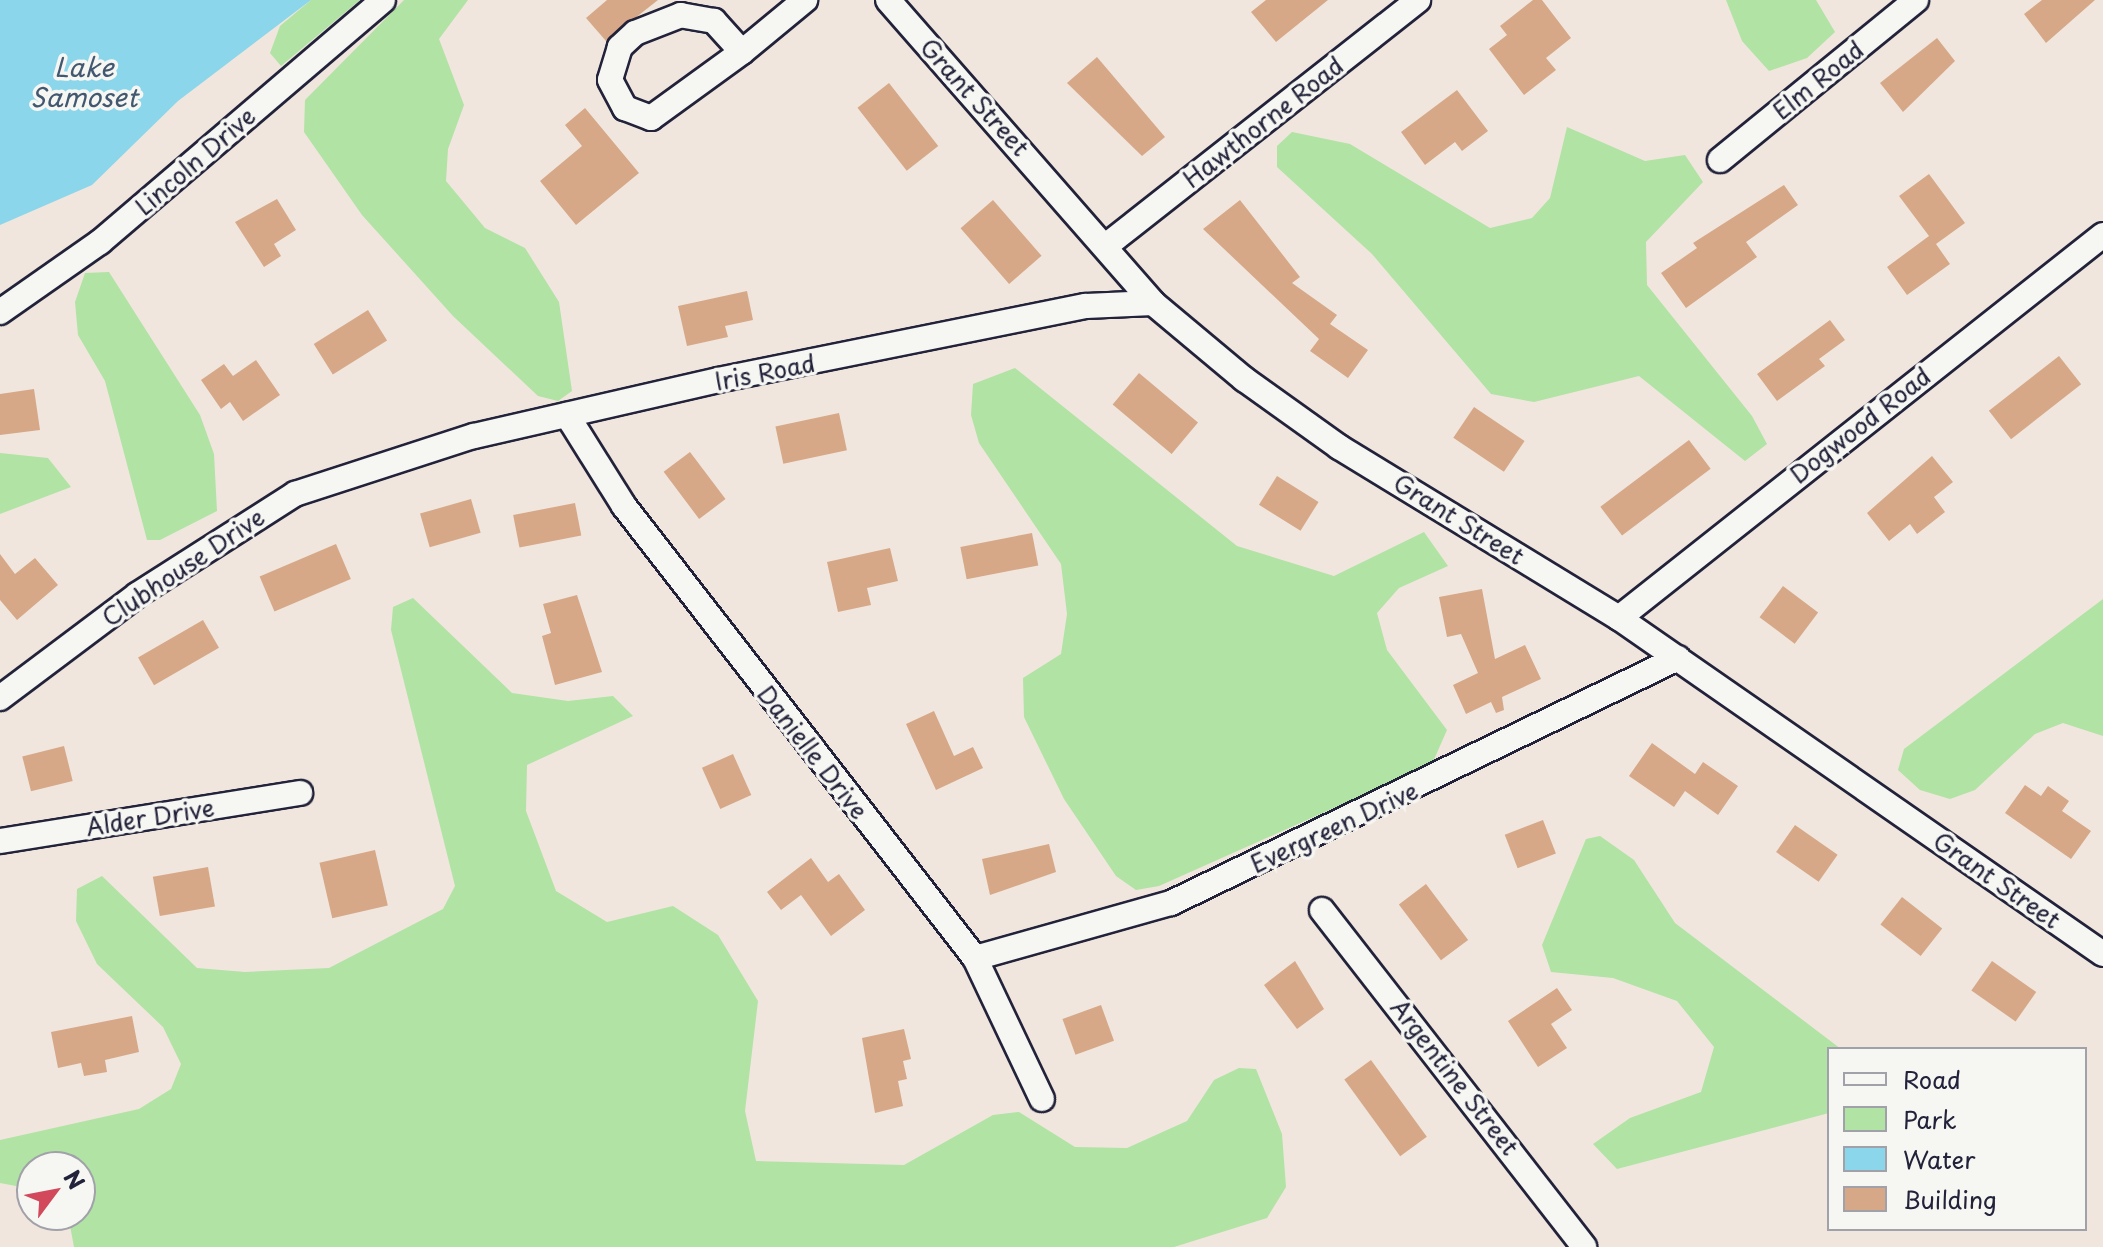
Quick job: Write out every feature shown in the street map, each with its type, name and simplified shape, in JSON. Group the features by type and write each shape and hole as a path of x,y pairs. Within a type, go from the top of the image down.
{"street":[{"name":"Lincoln Drive","path":"0,312 47,276 100,242 383,0"},
{"path":"742,52 714,21 681,15 620,47 610,80 625,108 651,118 742,52 805,0"},
{"name":"Hawthorne Road","path":"1107,245 1418,0"},
{"name":"Elm Road","path":"1720,160 1916,0"},
{"name":"Grant Street","path":"903,5 1153,303 1339,447 1619,618 2103,954"},
{"name":"Dogwood Road","path":"1619,618 2103,235"},
{"path":"0,298 47,276"},
{"name":"Iris Road","path":"382,466 567,415 1086,306 1153,303"},
{"name":"Danielle Drive","path":"567,415 624,506 975,958 1042,1099"},
{"name":"Clubhouse Drive","path":"0,698 241,526 295,494 382,466"},
{"name":"Evergreen Drive","path":"975,958 1171,903 1678,658"},
{"name":"Alder Drive","path":"0,841 300,793"},
{"name":"Argentine Street","path":"1322,910 1584,1247"}],"green space":[{"path":"311,0 360,0 281,66 270,53 280,26"},
{"path":"404,0 468,0 439,39 464,105 448,149 446,181 485,228 525,248 559,302 572,391 558,401 538,396 453,316 362,215 304,132 305,100"},
{"path":"1726,0 1816,0 1835,32 1807,58 1769,71 1742,41"},
{"path":"1567,127 1645,161 1685,155 1703,182 1646,242 1647,285 1752,416 1767,444 1745,461 1639,376 1534,402 1491,394 1372,254 1277,167 1277,146 1292,132 1350,144 1490,228 1532,218 1550,198"},
{"path":"109,272 200,415 214,454 217,511 160,540 147,540 105,381 78,335 75,302 85,273"},
{"path":"1015,368 1237,546 1334,576 1424,532 1448,566 1399,588 1377,613 1387,650 1447,730 1432,764 1159,886 1136,890 1116,876 1064,799 1024,717 1023,678 1061,654 1067,614 1061,564 979,443 971,415 973,384"},
{"path":"0,453 48,458 71,487 0,514"},
{"path":"413,598 512,693 568,701 613,696 633,716 527,765 526,811 556,891 607,922 673,906 718,935 758,1001 745,1111 756,1161 904,1165 993,1115 1019,1112 1075,1147 1127,1148 1187,1121 1214,1080 1239,1068 1256,1069 1282,1134 1286,1187 1267,1218 1174,1247 74,1247 71,1231 96,1231 96,1151 16,1151 16,1186 0,1183 0,1140 139,1109 171,1089 181,1064 163,1027 97,964 76,921 77,889 102,876 197,968 245,972 329,968 443,909 455,886 391,630 393,607"},
{"path":"2103,599 2103,736 2063,723 2035,734 1975,790 1950,799 1920,790 1898,770 1904,749"},
{"path":"1600,836 1634,860 1675,923 1838,1047 1827,1047 1827,1114 1617,1169 1593,1144 1630,1118 1701,1092 1714,1047 1677,1001 1613,978 1551,972 1542,945 1586,839"}],"water":[{"name":"Lake Samoset","path":"0,0 311,0 178,101 92,185 0,225"}],"building":[{"path":"607,0 658,0 606,41 586,18"},
{"path":"1266,0 1328,0 1276,42 1251,12"},
{"path":"1533,0 1542,0 1571,38 1546,58 1556,70 1524,95 1489,49 1507,35 1500,26"},
{"path":"2042,0 2095,0 2046,43 2024,14"},
{"path":"1937,38 1955,61 1903,112 1880,83"},
{"path":"1097,57 1165,137 1142,156 1067,83"},
{"path":"889,83 938,146 907,171 857,108"},
{"path":"1457,90 1488,131 1462,151 1455,142 1425,165 1401,132"},
{"path":"585,108 639,173 576,225 540,181 582,146 565,125"},
{"path":"1929,174 1965,223 1936,244 1950,264 1907,295 1887,267 1929,236 1899,196"},
{"path":"1784,185 1798,205 1746,242 1757,257 1686,308 1661,273 1697,248 1693,243"},
{"path":"277,199 296,230 274,244 281,256 264,267 235,222"},
{"path":"993,200 1042,256 1009,284 961,228"},
{"path":"1240,200 1300,277 1292,283 1337,315 1330,324 1368,350 1348,378 1310,351 1319,339 1203,229"},
{"path":"747,291 753,320 725,326 728,337 687,346 678,306"},
{"path":"368,310 387,341 333,374 314,344"},
{"path":"1830,320 1845,340 1819,359 1825,366 1777,401 1757,374"},
{"path":"2059,356 2081,384 2011,439 1989,411"},
{"path":"256,360 280,395 243,421 230,402 221,409 201,380 224,364 233,376"},
{"path":"1139,373 1198,422 1172,454 1113,404"},
{"path":"34,389 40,430 0,435 0,394"},
{"path":"1474,407 1525,441 1504,472 1453,438"},
{"path":"839,413 847,450 783,464 775,427"},
{"path":"1689,440 1711,469 1622,536 1600,507"},
{"path":"690,452 726,499 699,519 664,472"},
{"path":"1932,456 1953,482 1934,497 1945,512 1917,534 1910,524 1889,541 1867,513"},
{"path":"1277,476 1319,502 1301,531 1259,505"},
{"path":"471,499 481,533 430,547 420,514"},
{"path":"575,503 581,535 519,547 513,515"},
{"path":"1032,533 1038,565 967,579 960,547"},
{"path":"336,544 351,579 274,611 260,576"},
{"path":"890,548 898,581 867,588 871,605 838,612 827,562"},
{"path":"0,554 15,574 35,558 58,585 17,620 0,600"},
{"path":"1783,586 1818,612 1795,644 1760,617"},
{"path":"1482,589 1495,659 1525,645 1541,679 1502,697 1504,710 1496,713 1491,702 1466,714 1453,685 1478,673 1461,634 1447,637 1439,597"},
{"path":"577,595 602,672 555,685 542,636 551,633 543,604"},
{"path":"203,620 219,648 154,685 138,658"},
{"path":"934,711 954,756 973,747 983,768 936,790 906,724"},
{"path":"1652,743 1695,774 1703,762 1738,786 1718,815 1685,791 1674,807 1629,776"},
{"path":"64,746 73,781 31,791 22,756"},
{"path":"733,754 751,795 720,809 702,768"},
{"path":"2025,785 2041,796 2048,786 2069,801 2062,811 2091,831 2071,859 2005,813"},
{"path":"1543,820 1556,854 1518,868 1505,835"},
{"path":"1795,825 1838,855 1819,882 1776,852"},
{"path":"1049,844 1056,872 990,895 982,859"},
{"path":"375,850 388,906 332,918 319,863"},
{"path":"811,858 828,882 839,874 865,910 831,936 801,895 781,910 767,892"},
{"path":"208,867 215,906 160,916 153,877"},
{"path":"1426,884 1468,940 1441,960 1399,904"},
{"path":"1902,897 1942,928 1921,956 1880,925"},
{"path":"1295,961 1324,1009 1297,1029 1264,985"},
{"path":"1992,961 2036,992 2016,1021 1971,990"},
{"path":"1557,988 1572,1010 1551,1024 1567,1048 1538,1067 1508,1021"},
{"path":"1101,1005 1114,1041 1075,1055 1062,1019"},
{"path":"132,1016 139,1052 105,1060 107,1072 84,1076 81,1063 58,1068 51,1032"},
{"path":"904,1029 911,1059 903,1061 907,1079 898,1081 903,1106 875,1113 862,1038"},
{"path":"1371,1060 1427,1137 1400,1156 1344,1079"}]}
